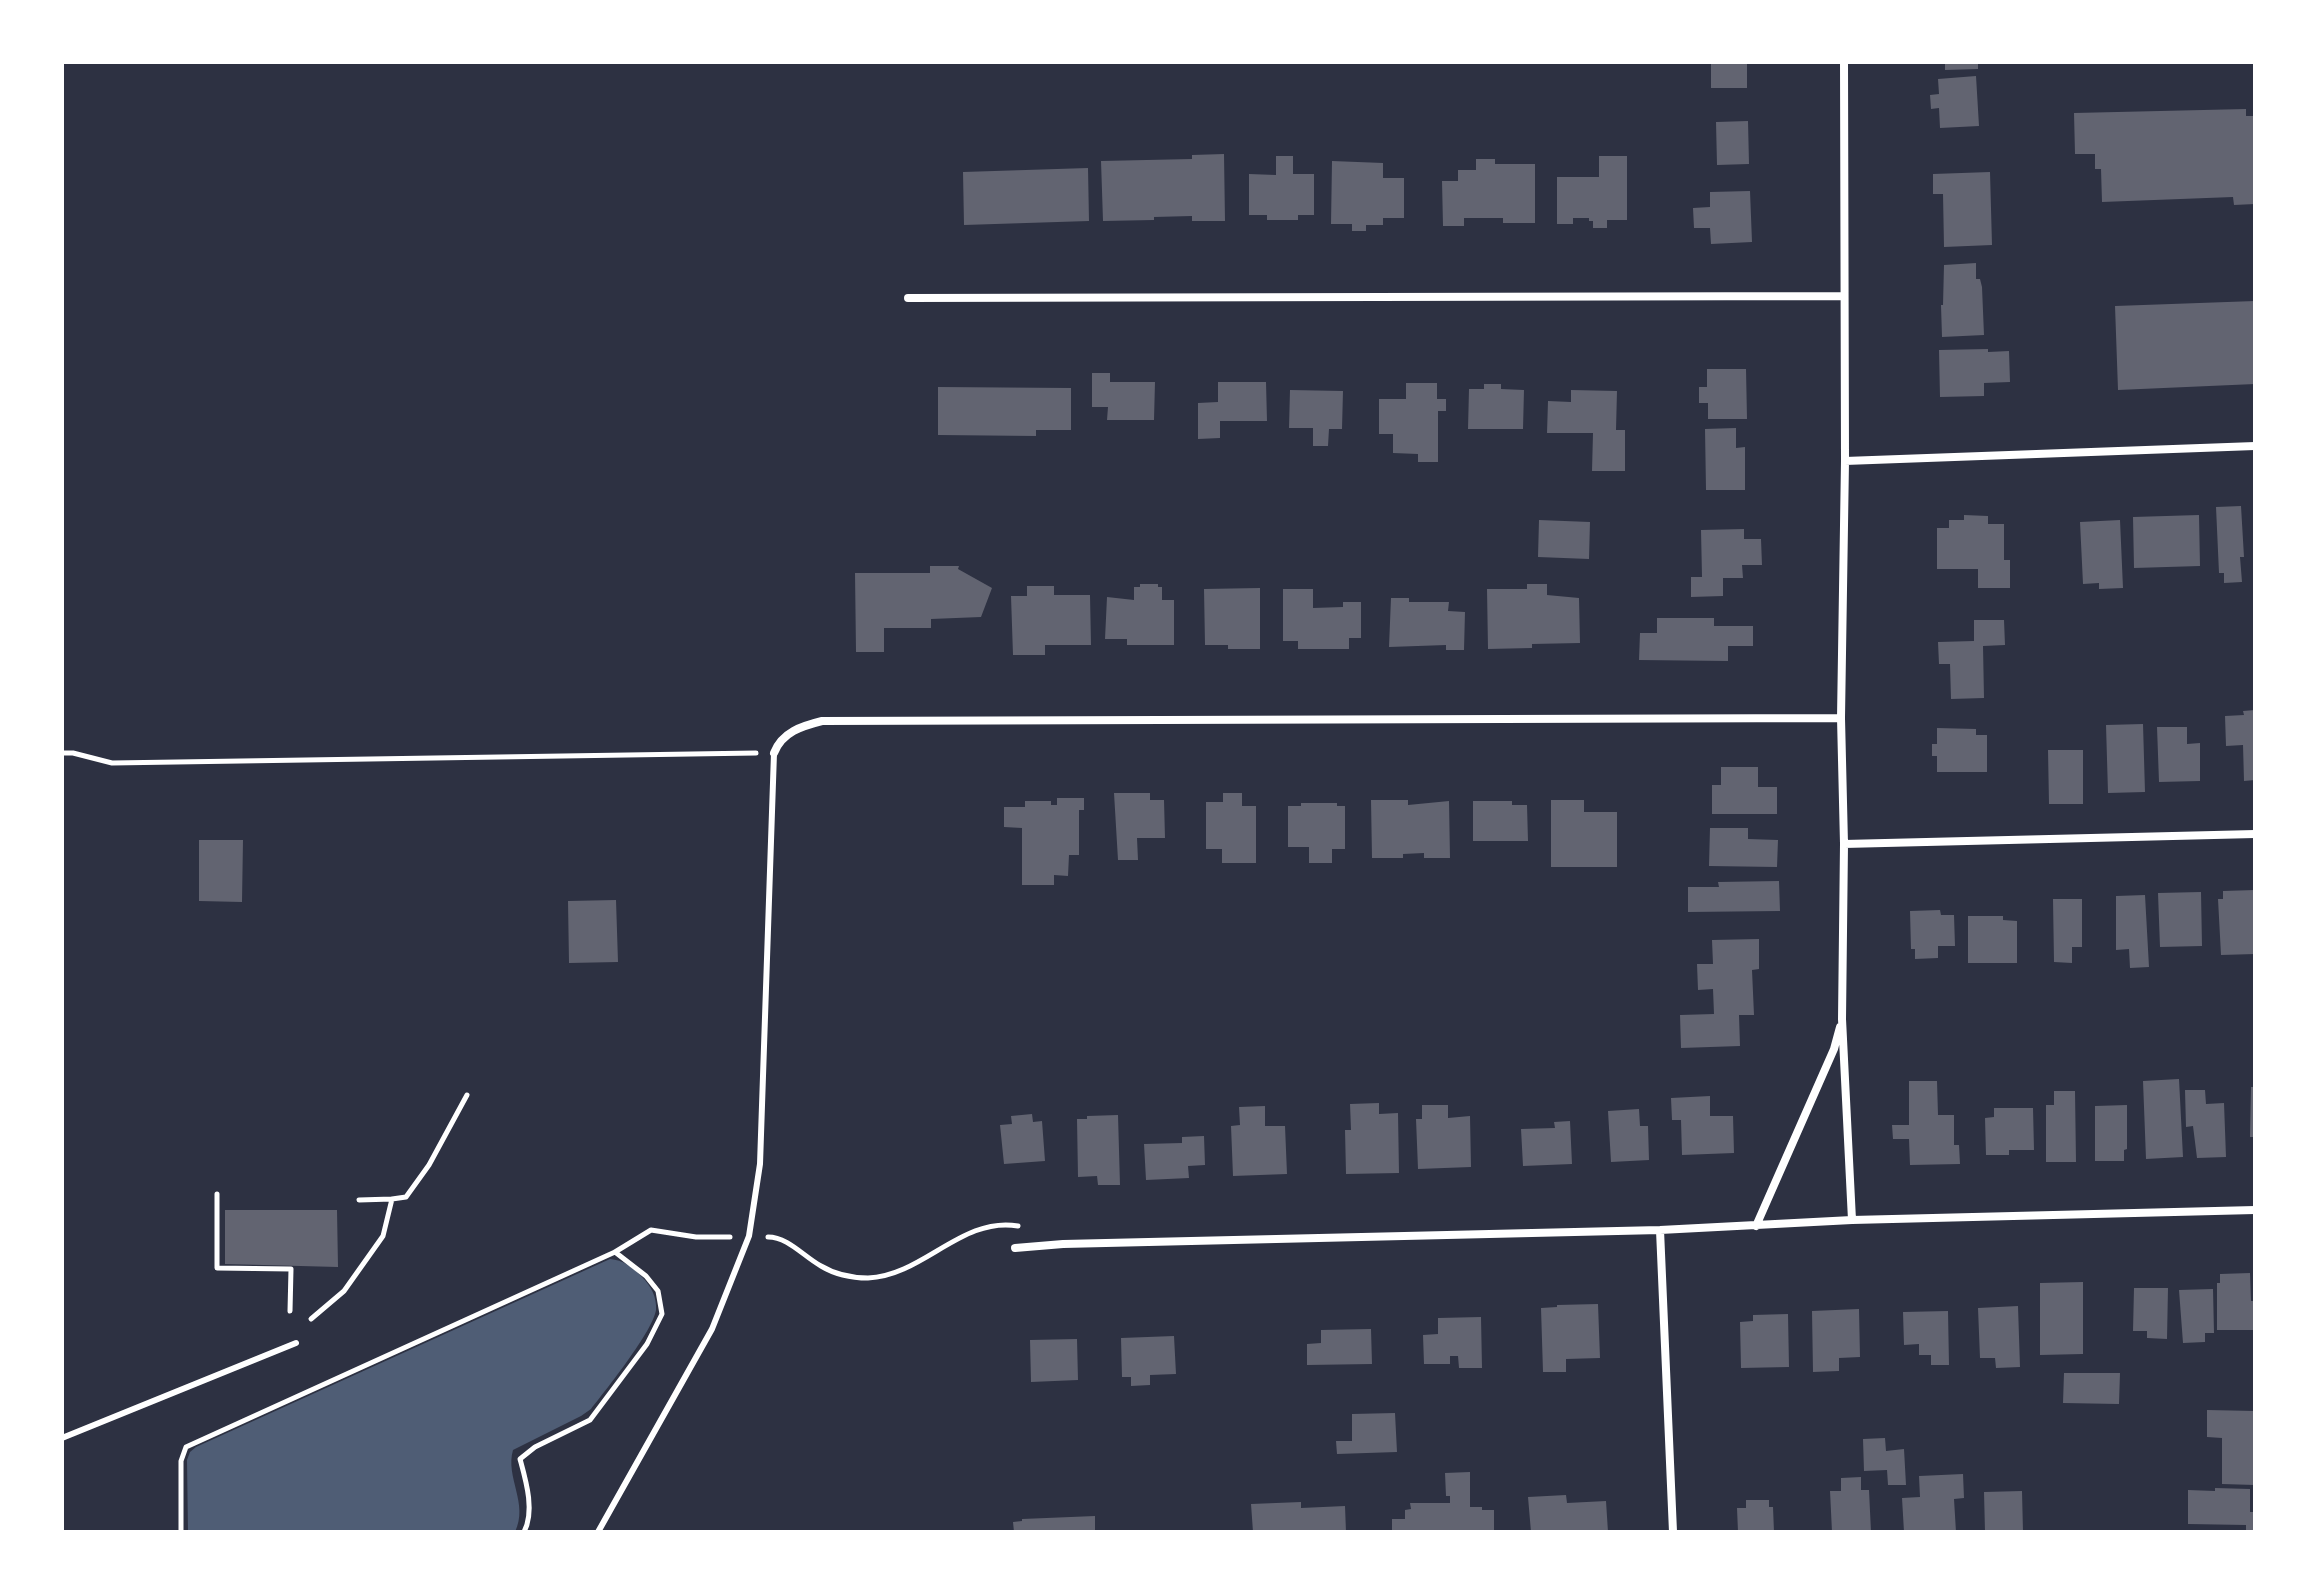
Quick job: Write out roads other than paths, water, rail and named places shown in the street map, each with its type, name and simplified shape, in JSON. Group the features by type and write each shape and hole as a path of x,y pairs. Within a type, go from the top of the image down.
{"street":[{"path":"1844,62 1842,1019 1852,1220"},
{"path":"908,298 1843,296"},
{"path":"1845,461 2255,446"},
{"path":"774,753 780,740 790,732 822,721 1841,718"},
{"path":"1844,844 2255,834"},
{"path":"1756,1226 1834,1049 1842,1019"},
{"path":"1015,1248 1063,1244 1660,1230 1852,1220 2255,1210"},
{"path":"1660,1230 1673,1532"}],"lane":[{"path":"598,1532 712,1329 749,1236 760,1164 774,753"},
{"path":"62,1438 296,1343"}],"water":[{"path":"610,1259 628,1265 648,1284 656,1301 653,1320 591,1409 513,1450 512,1471 519,1511 515,1532 188,1532 187,1460 196,1447"}]}
